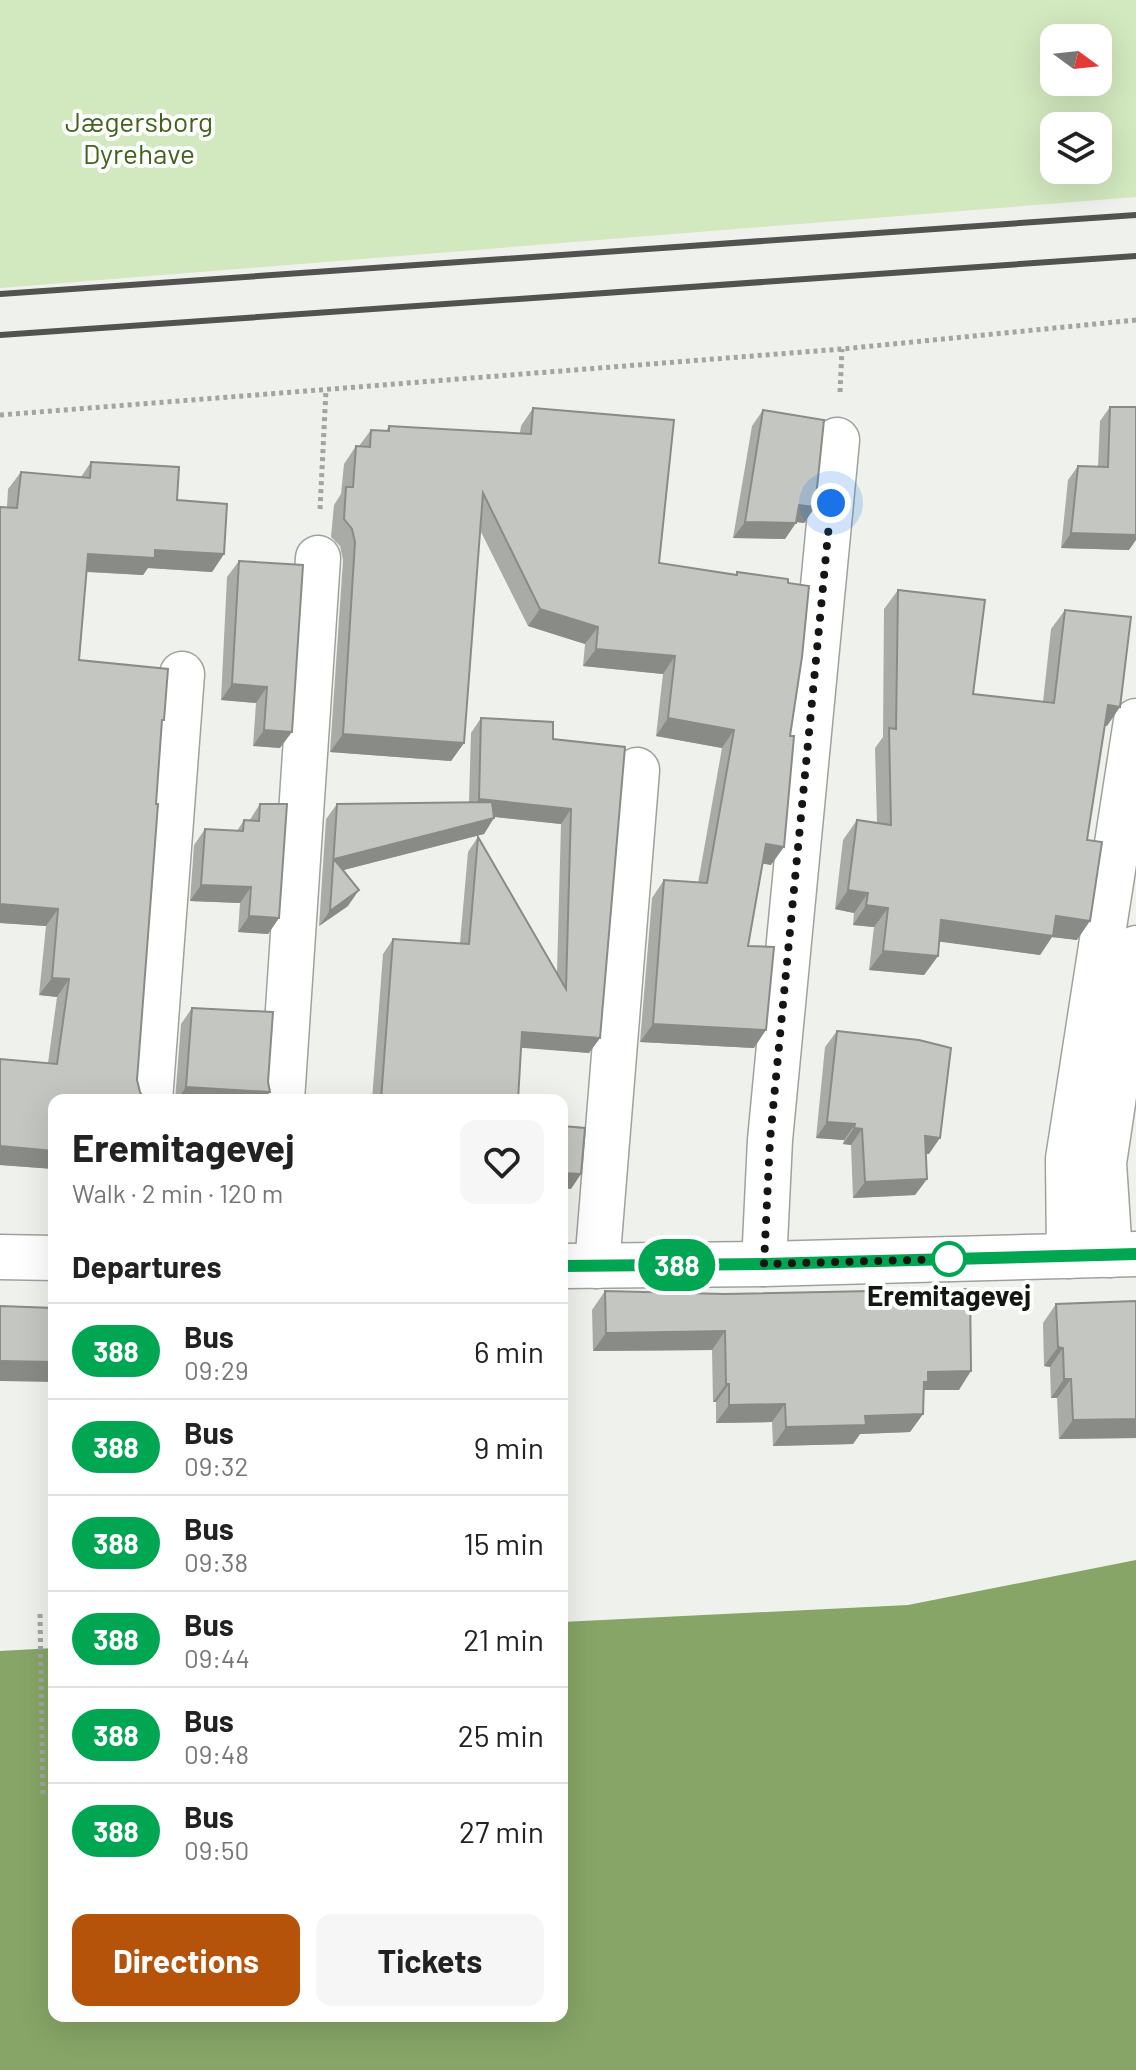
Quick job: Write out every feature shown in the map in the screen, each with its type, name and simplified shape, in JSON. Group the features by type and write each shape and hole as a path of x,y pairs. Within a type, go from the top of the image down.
{"main road":[{"path":"775,1264 770,1140 837,440"},
{"path":"282,1094 318,558"},
{"path":"775,1264 839,667"},
{"path":"150,1094 182,674"},
{"path":"1105,1255 1068,1159 1136,721"},
{"path":"637,770 580,1266 1105,1255"},
{"path":"1105,1255 1104,1163 1136,948"},
{"path":"0,1257 48,1258"}],"path":[{"path":"0,415 842,349 1136,320"},
{"path":"318,558 326,390"},
{"path":"40,1614 43,1796"}],"green space":[{"name":"Jægersborg Dyrehave","path":"0,0 1136,0 1136,197 0,288"}],"shaded area":[{"path":"1136,1560 1136,2070 0,2070 0,1651 48,1648 48,2022 568,2022 568,1622 908,1605"}],"building":[{"path":"1110,407 1136,407 1136,535 1071,533 1078,466 1108,467"},
{"path":"533,408 674,420 659,563 788,579 788,583 809,586 790,736 794,736 784,847 766,844 748,946 774,947 766,1030 653,1024 664,880 707,883 734,730 668,718 675,656 596,649 598,627 540,609 483,493 464,743 343,734 355,542 352,529 344,519 346,487 353,487 356,446 370,447 371,430 389,431 389,426 531,434"},
{"path":"763,410 824,420 815,507 799,505 796,523 745,522"},
{"path":"91,462 179,467 177,500 227,504 224,554 155,550 155,558 88,554 79,660 168,669 137,1080 141,1094 48,1094 48,1150 0,1146 0,1059 57,1064 69,979 52,978 58,909 0,904 0,507 17,508 21,472 90,478"},
{"path":"239,561 303,565 292,732 264,730 267,687 232,684"},
{"path":"898,590 985,600 973,694 1054,703 1065,610 1131,617 1120,707 1108,705 1087,840 1102,842 1090,921 1056,916 1053,936 941,920 938,956 883,951 888,908 866,905 868,893 848,890 857,820 891,825 889,728 896,729"},
{"path":"481,718 553,722 553,739 625,747 600,1038 522,1032 518,1094 381,1094 393,939 469,944 478,837 566,989 571,809 479,799"},
{"path":"492,802 494,818 334,859 359,890 330,911 337,804"},
{"path":"260,804 287,804 279,918 249,916 251,887 201,885 205,829 243,831 244,820 259,821"},
{"path":"192,1008 273,1012 270,1092 186,1087"},
{"path":"837,1031 919,1040 951,1048 940,1138 925,1136 927,1179 865,1182 862,1129 854,1128 855,1124 827,1122"},
{"path":"568,1127 585,1128 581,1174 568,1173"},
{"path":"970,1289 971,1371 928,1372 928,1382 924,1382 923,1414 865,1416 866,1425 786,1427 785,1404 729,1405 725,1331 606,1333 605,1291 724,1294"},
{"path":"1136,1301 1136,1419 1073,1420 1071,1379 1064,1379 1063,1348 1058,1347 1056,1304"},
{"path":"0,1306 48,1308 48,1362 0,1362"}],"railway":[{"path":"0,294 1136,215"},
{"path":"0,335 1136,256"}],"bus line":[{"name":"388","path":"568,1266 1136,1254"}],"place":[{"name":"Eremitagevej","path":"949,1259"}],"route":[{"path":"831,503 770,1140 764,1264 949,1259"}]}
